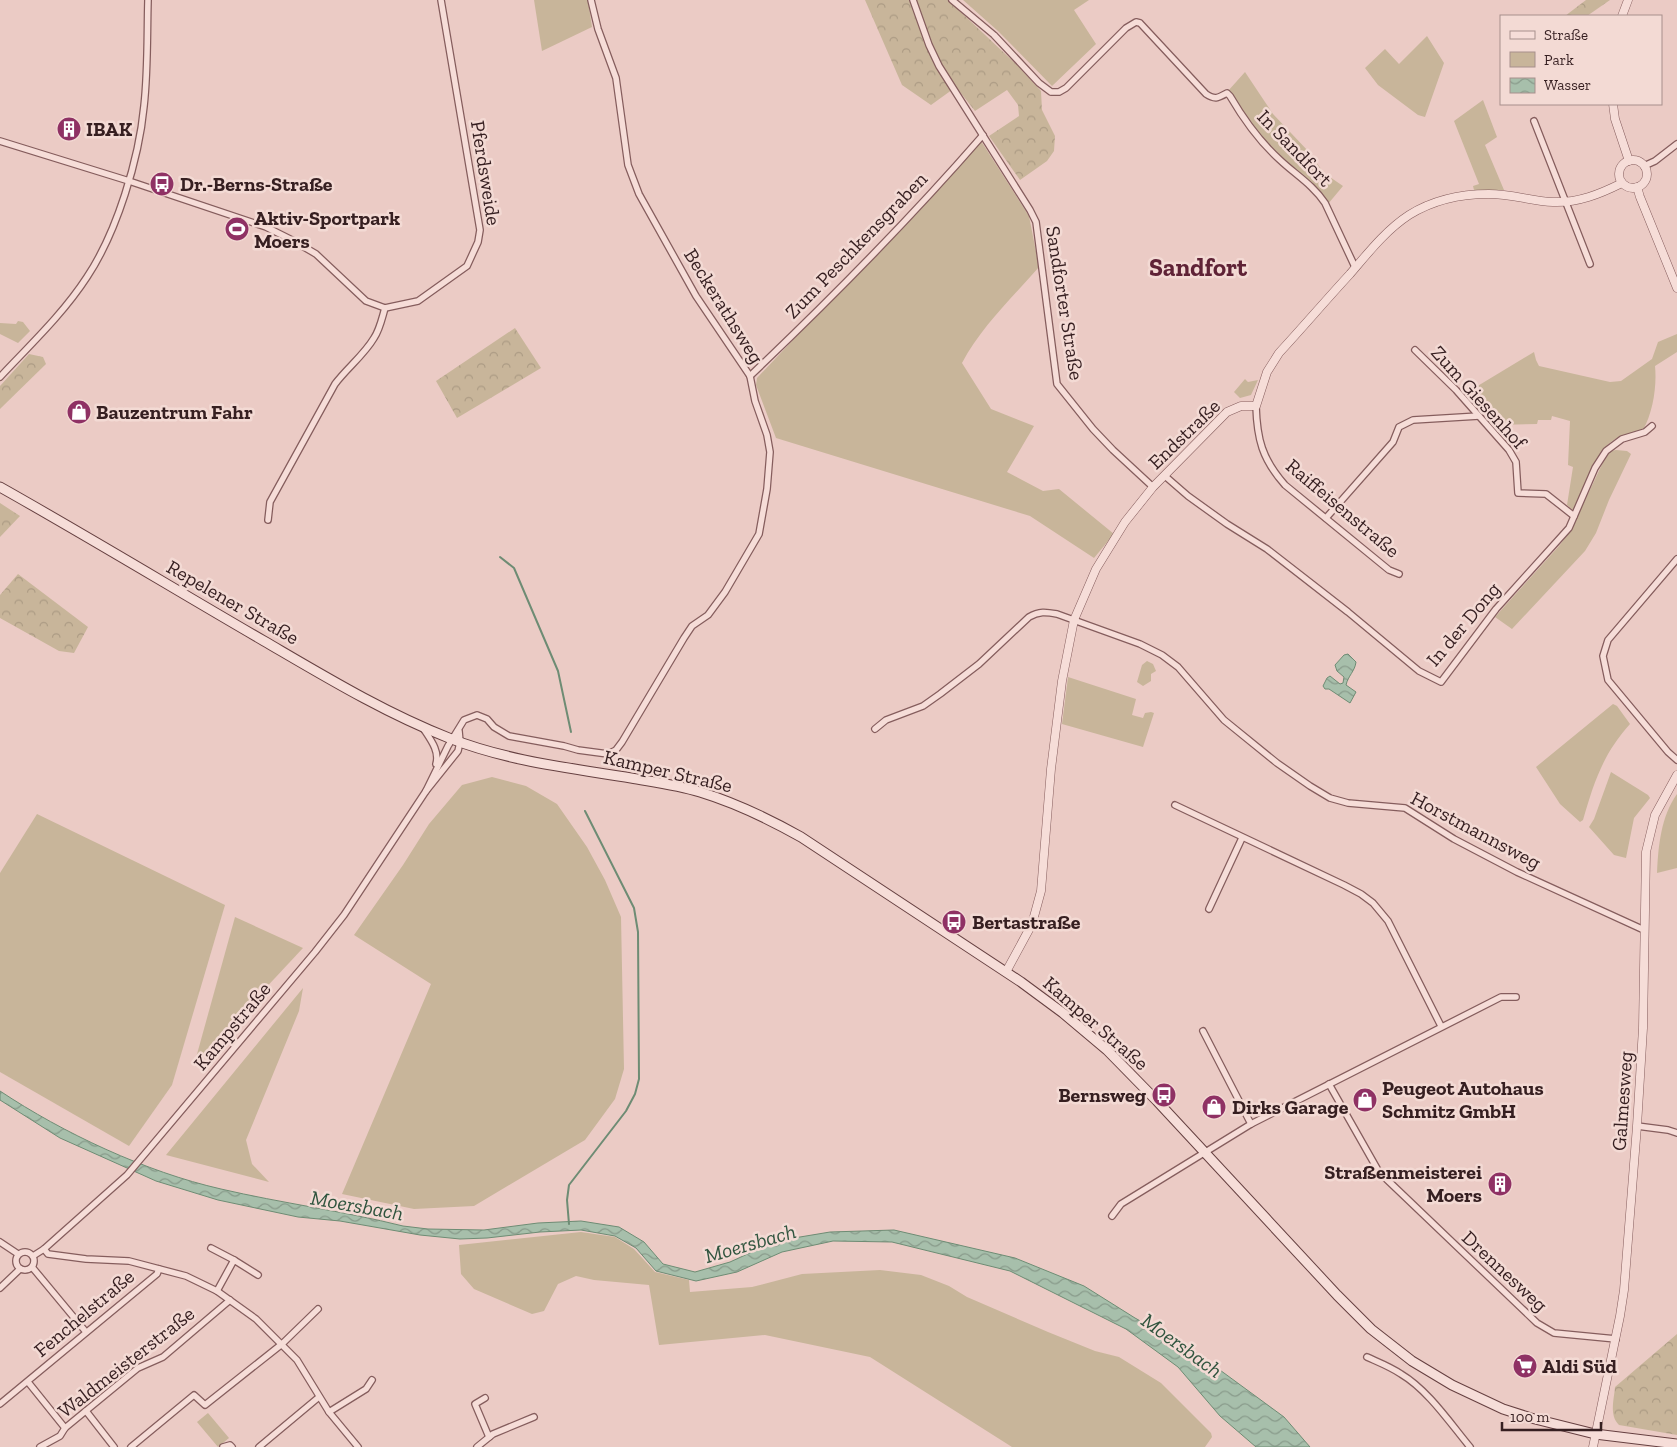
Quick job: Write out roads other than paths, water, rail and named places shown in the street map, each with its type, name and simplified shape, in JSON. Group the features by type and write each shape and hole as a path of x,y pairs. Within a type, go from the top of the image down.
{"main road":[{"name":"Repelener Straße","path":"0,487 329,679 421,726 456,741"},
{"name":"Kamper Straße","path":"456,741 496,753 537,762 698,792 734,803 769,819 801,837 1006,972 1063,1013 1107,1050 1157,1101 1203,1153 1337,1295 1371,1329 1412,1361 1452,1385 1503,1409 1538,1420 1596,1434 1677,1444"}],"street":[{"path":"0,377 51,323 88,277 110,234 129,182 139,144 144,105 148,0"},
{"name":"Pferdsweide","path":"385,308 418,301 457,274 467,266 478,242 480,230 441,0"},
{"name":"Beckerathsweg","path":"456,741 464,720 477,715 487,719 494,727 509,736 604,754 616,750 684,638 692,626 708,615 725,592 759,534 767,489 770,452 767,435 754,401 750,376 696,296 639,194 628,165 616,78 598,30 591,0"},
{"name":"Sandforter Straße","path":"913,0 929,45 939,66 1036,222 1058,384 1093,429 1153,487"},
{"name":"In Sandfort","path":"952,0 994,35 1039,83 1051,92 1059,92 1066,88 1126,28 1136,22 1140,24 1206,94 1213,98 1218,98 1227,93 1255,134 1280,160 1312,186 1325,203 1355,267"},
{"path":"1622,15 1628,0"},
{"path":"1613,105 1615,119 1629,161"},
{"path":"1534,121 1590,264"},
{"name":"Zum Peschkensgraben","path":"750,376 900,225 982,135"},
{"path":"0,141 266,227 316,254 366,301 385,308 374,339 345,370 335,384 270,502 268,520"},
{"path":"1644,166 1654,162 1677,144"},
{"path":"1629,161 1637,161 1644,166 1646,178 1637,187 1629,187 1622,183 1619,173 1624,164 1629,161"},
{"path":"1256,406 1267,372 1279,354 1355,267 1392,229 1409,215 1429,204 1450,198 1492,194 1565,202 1590,197 1622,183"},
{"path":"1637,187 1677,288"},
{"name":"Zum Giesenhof","path":"1415,350 1456,390 1510,450 1516,462 1518,493 1546,494 1574,516"},
{"name":"Endstraße","path":"1074,620 1092,578 1109,548 1125,522 1153,487 1227,412 1241,406 1256,406"},
{"name":"Raiffeisenstraße","path":"1256,406 1260,442 1272,471 1285,485 1389,570 1399,574"},
{"path":"1326,518 1393,442 1399,427 1413,420 1479,416"},
{"name":"In der Dong","path":"1165,476 1188,496 1227,524 1267,549 1348,612 1419,671 1442,682 1496,610 1569,528 1595,468 1606,451 1622,439 1645,432 1652,426"},
{"path":"1677,559 1608,640 1603,656 1608,680 1668,752 1677,760"},
{"path":"875,729 886,720 923,706 940,694 979,664 1029,617 1037,612 1074,620 1062,681 1051,769 1041,891 1032,924 1006,972"},
{"name":"Horstmannsweg","path":"1074,620 1086,626 1140,644 1162,655 1178,668 1224,720 1277,763 1330,798 1348,803 1406,808 1454,839 1517,872 1644,930"},
{"name":"Kampstraße","path":"421,726 432,742 438,759 426,791"},
{"name":"Kampstraße","path":"433,774 456,741"},
{"name":"Kampstraße","path":"33,1256 44,1249 127,1175 286,988 344,915 426,791 458,751 456,741"},
{"name":"Galmesweg","path":"1593,1447 1616,1339 1624,1290 1637,1126 1644,1003 1646,852 1655,815 1677,775"},
{"path":"1175,805 1344,885 1373,903 1388,921 1441,1026"},
{"path":"1209,909 1242,838"},
{"path":"1112,1216 1121,1204 1251,1124 1441,1026 1501,998 1516,997"},
{"path":"1203,1031 1251,1124"},
{"name":"Drennesweg","path":"1329,1084 1379,1172 1537,1324 1554,1333 1616,1339"},
{"path":"1637,1126 1677,1132"},
{"path":"0,1242 18,1254 27,1252 33,1256 32,1267 26,1270 20,1269 16,1264 18,1254"},
{"path":"211,1248 258,1275"},
{"path":"44,1249 48,1254 58,1256 129,1261 186,1276 216,1291 256,1319 297,1360 329,1412 358,1447"},
{"path":"216,1291 234,1260"},
{"path":"32,1267 86,1332"},
{"path":"0,1288 20,1269"},
{"name":"Fenchelstraße","path":"0,1404 157,1274 159,1269"},
{"name":"Waldmeisterstraße","path":"40,1447 60,1436 65,1428 138,1368 163,1357 230,1300"},
{"path":"131,1447 194,1395 205,1405 282,1344 318,1310"},
{"path":"1366,1357 1402,1374 1413,1382 1424,1392 1470,1447"},
{"path":"329,1412 366,1389 372,1380"},
{"name":"Fenchelstraße","path":"28,1382 65,1428"},
{"path":"259,1447 319,1397"},
{"path":"485,1398 475,1404 488,1437"},
{"path":"86,1411 114,1447"},
{"path":"476,1447 488,1437 534,1417"},
{"path":"223,1447 230,1445 232,1447"}],"water":[{"path":"1348,654 1356,662 1346,685 1356,692 1350,703 1323,686 1330,676 1340,684 1343,683 1344,677 1337,671 1335,665 1344,655"},
{"name":"Moersbach","path":"0,1091 78,1136 135,1162 193,1182 266,1199 403,1226 428,1229 484,1230 538,1223 581,1221 619,1227 644,1242 663,1264 695,1272 730,1262 776,1241 830,1232 894,1230 1015,1258 1084,1286 1135,1318 1194,1351 1284,1417 1310,1447 1256,1447 1220,1416 1178,1367 1126,1329 1010,1271 892,1242 833,1241 782,1252 737,1272 696,1281 656,1271 636,1248 615,1236 581,1230 460,1239 420,1235 340,1221 298,1217 218,1200 156,1181 60,1138 0,1100"}],"waterway":[{"path":"500,557 514,568 558,671 571,732"},
{"path":"569,1224 567,1200 569,1185 626,1111 635,1094 639,1079 638,932 634,908 585,811"}],"place":[{"name":"IBAK","path":"69,129"},
{"name":"Dr.-Berns-Straße","path":"162,184"},
{"name":"Aktiv-Sportpark Moers","path":"237,229"},
{"name":"Bauzentrum Fahr","path":"79,412"},
{"name":"Bertastraße","path":"954,922"},
{"name":"Bernsweg","path":"1164,1095"},
{"name":"Peugeot Autohaus Schmitz GmbH","path":"1365,1100"},
{"name":"Dirks Garage","path":"1214,1107"},
{"name":"Straßenmeisterei Moers","path":"1500,1184"},
{"name":"Aldi Süd","path":"1525,1366"}],"district":[{"name":"Sandfort","path":"1198,267"}]}
